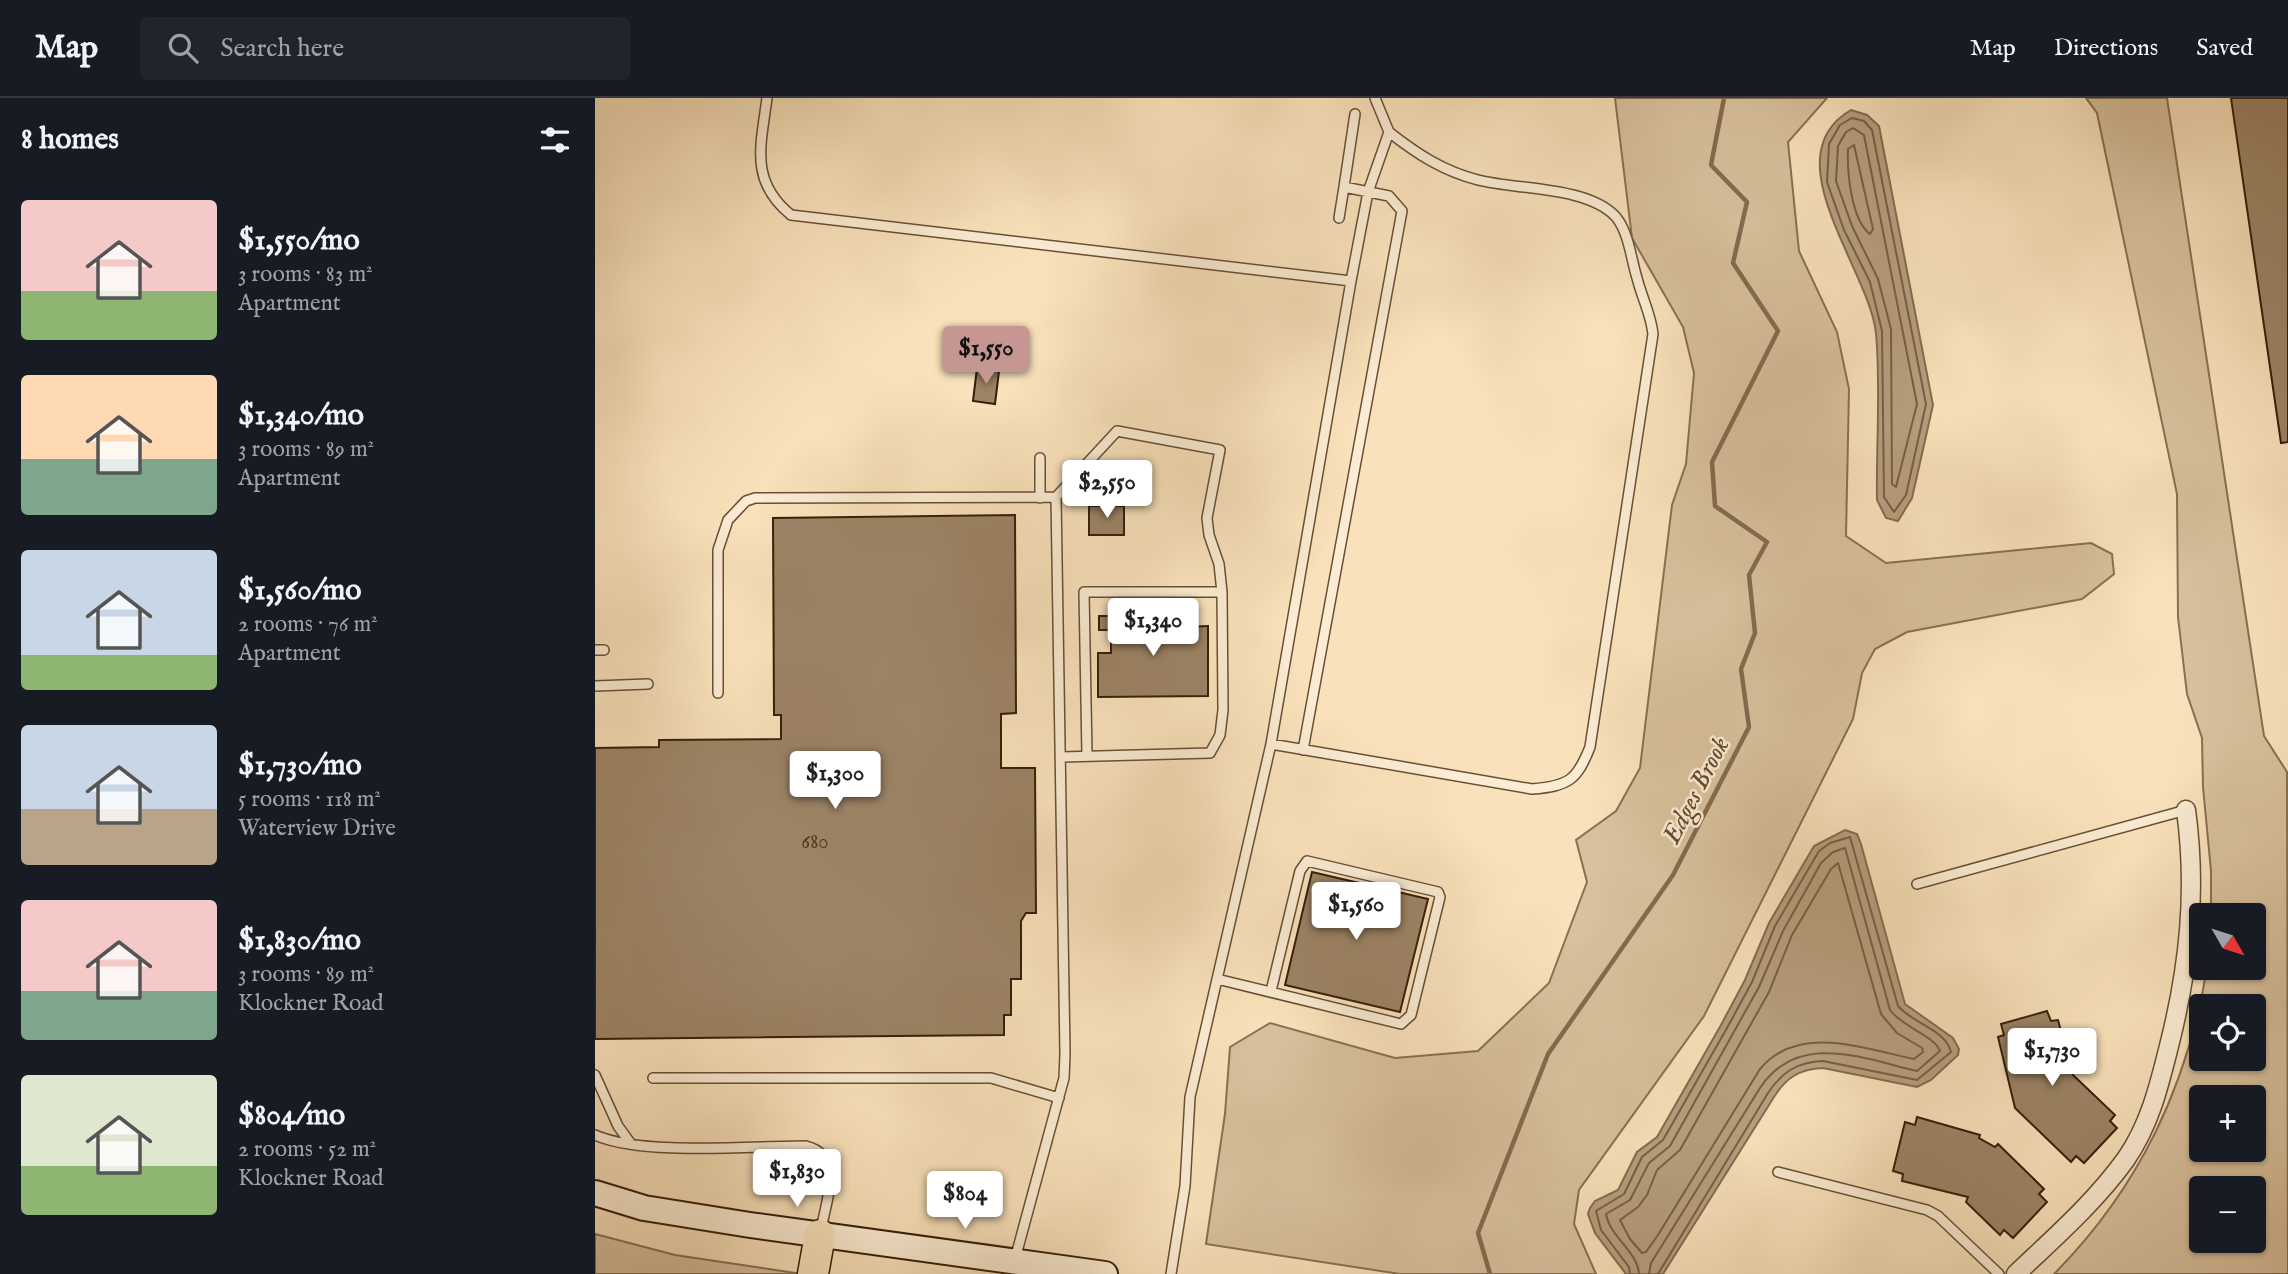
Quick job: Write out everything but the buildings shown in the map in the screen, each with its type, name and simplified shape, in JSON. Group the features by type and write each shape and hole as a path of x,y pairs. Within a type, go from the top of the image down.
{"highway":[{"path":"813,1274 820,1235"}],"main road":[{"path":"595,1193 644,1208 1105,1274"}],"street":[{"path":"2017,1274 2103,1188 2126,1158 2151,1114 2180,1003 2190,945 2192,894 2186,810"}],"lane":[{"path":"767,98 759,159 762,175 777,204 791,215 1351,281"},
{"path":"1271,744 1532,789 1568,782 1580,771 1590,747 1653,334 1651,315 1639,287 1623,230 1604,207 1587,198 1479,180 1437,166 1389,132 1375,98"},
{"path":"1339,218 1356,114"},
{"path":"1171,1274 1185,1186 1190,1097 1271,744 1368,192 1389,132"},
{"path":"1303,750 1402,220 1397,203 1389,196 1344,187"},
{"path":"1014,1261 1059,1098 1065,1054 1056,498 1117,431 1220,450 1207,518 1209,536 1220,564 1222,592 1223,710 1220,735 1210,753 1062,757"},
{"path":"1040,458 1040,498"},
{"path":"717,693 718,550 728,520 746,501 755,498 1056,498"},
{"path":"1087,756 1084,592 1222,592"},
{"path":"595,686 648,684"},
{"path":"1917,884 2186,810"},
{"path":"1217,979 1395,1023 1406,1021 1411,1015 1440,897 1438,892 1307,861 1303,865 1271,991"},
{"path":"595,1075 618,1126 631,1144"},
{"path":"653,1078 991,1079 1059,1098"},
{"path":"595,1135 612,1142 631,1144 806,1146 818,1149 826,1156 830,1168 820,1235"},
{"path":"1778,1172 1927,1210 1938,1216 1999,1274"}],"shaded area":[{"path":"1615,98 1827,98 1788,142 1799,251 1837,332 1849,389 1846,536 1886,563 2091,543 2112,554 2114,574 2082,599 1907,632 1875,649 1862,673 1853,719 1704,1016 1579,1190 1574,1224 1596,1274 1400,1274 1206,1244 1225,1114 1230,1047 1270,1023 1395,1058 1478,1051 1549,983 1587,882 1576,840 1616,811 1640,768 1672,505 1686,464 1694,373 1683,327 1632,238"},
{"path":"2086,98 2167,98 2264,736 2287,772 2288,1274 2054,1274 2111,1207 2134,1171 2155,1133 2189,1046 2189,1071 2266,1071 2266,994 2202,994 2205,980 2266,980 2266,903 2211,903 2202,738 2187,694 2178,617 2177,494 2097,113"},
{"path":"595,1234 675,1255 802,1274 595,1274"}],"water":[{"path":"1851,110 1867,115 1879,126 1933,405 1912,498 1898,521 1886,518 1877,500 1876,333 1870,307 1831,215 1822,184 1820,155 1829,130"},
{"path":"1845,830 1857,834 1861,844 1905,1004 1953,1038 1959,1049 1958,1055 1931,1080 1917,1087 1823,1068 1807,1070 1794,1076 1774,1097 1663,1274 1626,1274 1595,1233 1588,1214 1590,1208 1595,1201 1618,1190 1637,1152 1657,1137 1721,1025 1745,980 1769,923 1814,846"}],"waterway":[{"name":"Edges Brook","path":"1490,1274 1478,1233 1548,1054 1673,875 1749,727 1741,669 1755,633 1749,575 1767,542 1715,506 1712,462 1778,331 1733,263 1747,202 1711,165 1724,98"}]}
